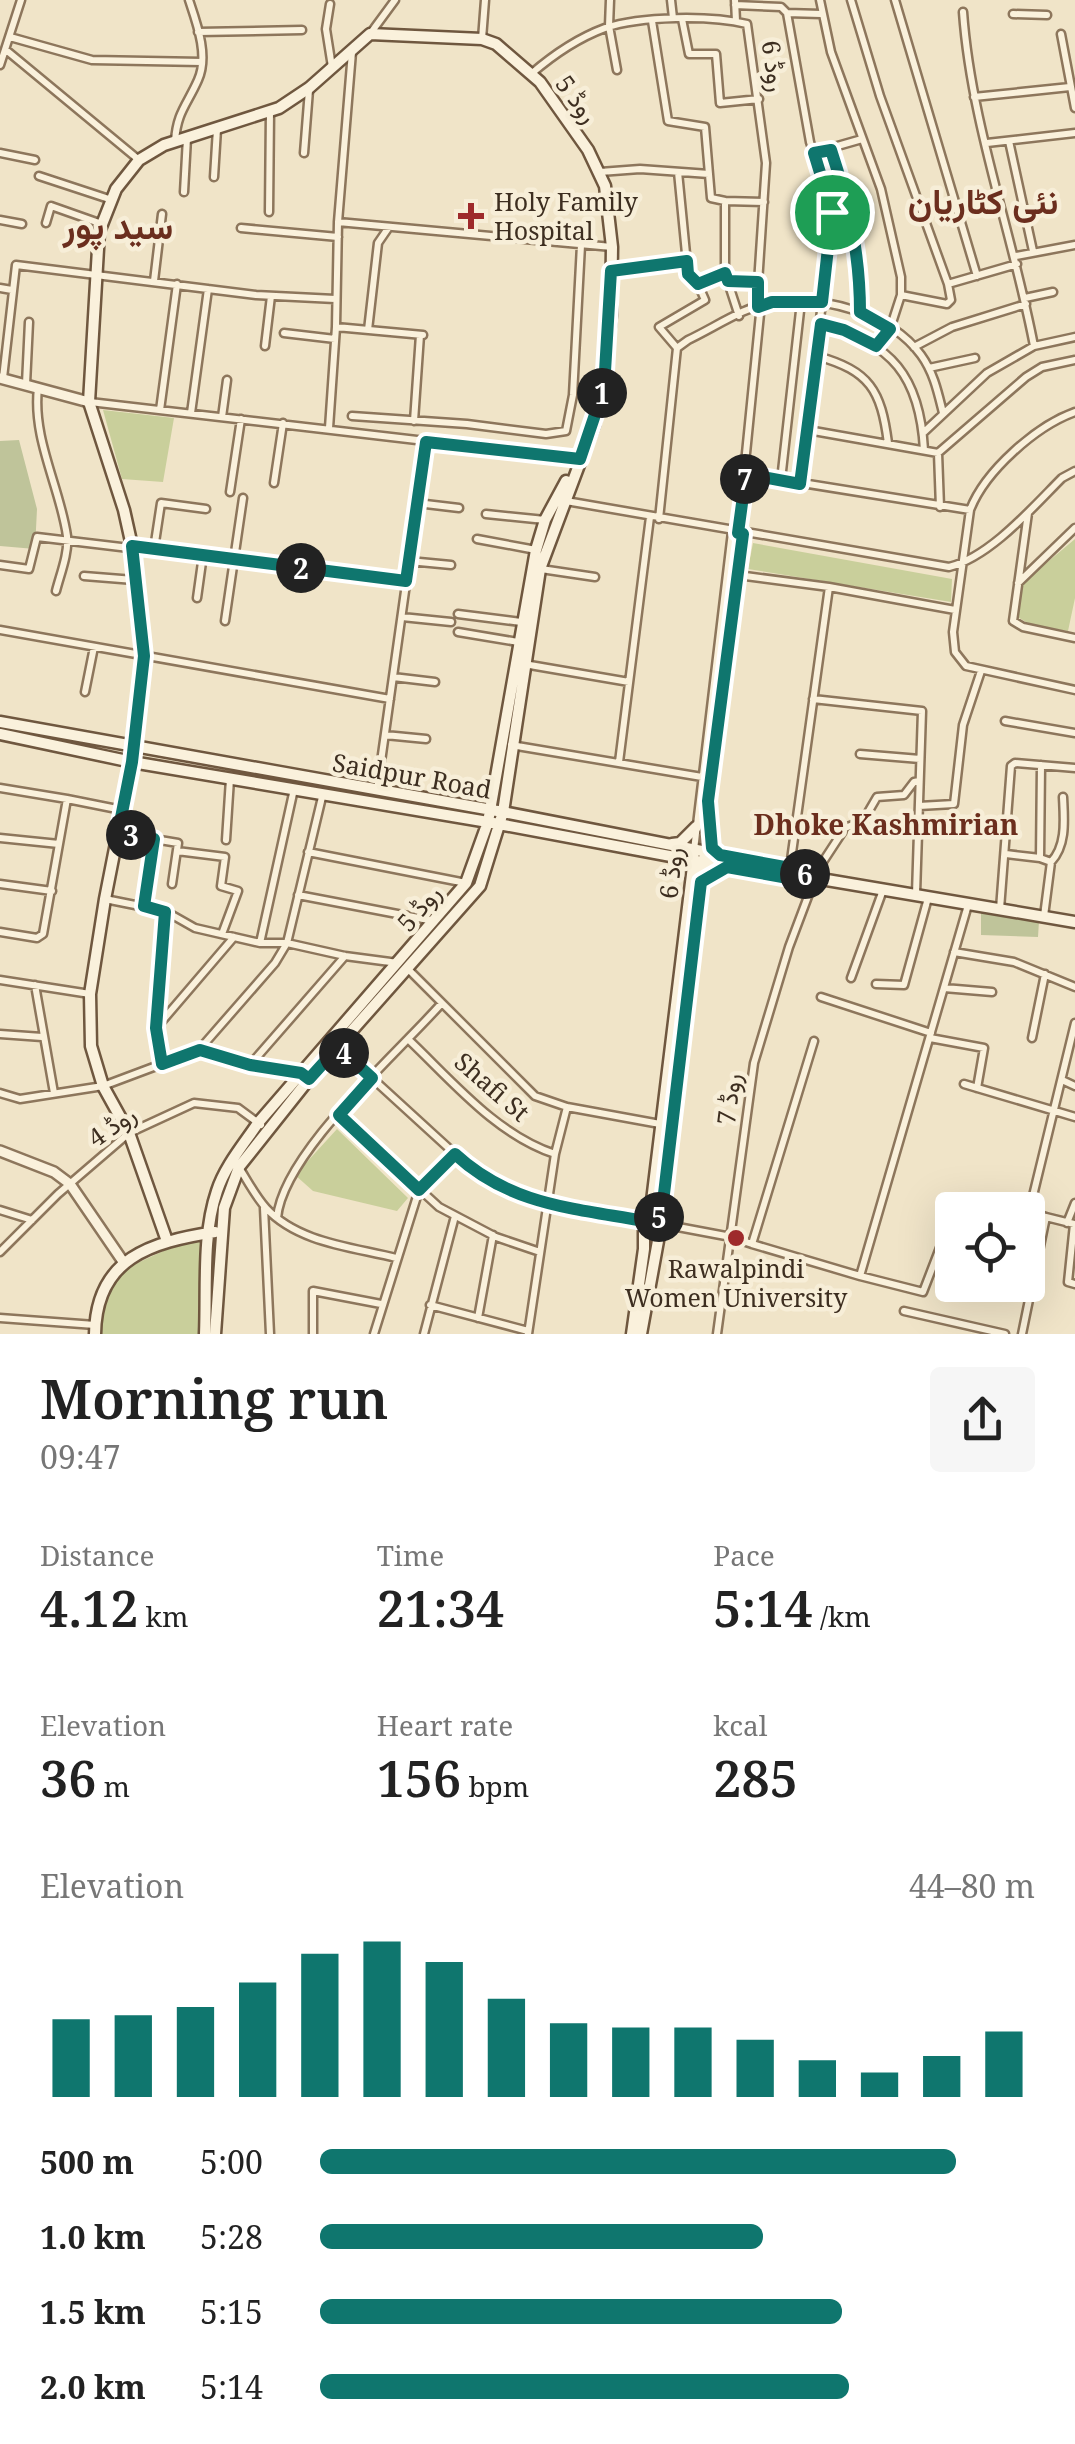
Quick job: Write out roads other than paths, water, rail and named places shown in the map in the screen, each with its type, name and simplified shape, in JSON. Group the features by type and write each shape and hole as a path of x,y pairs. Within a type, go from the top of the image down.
{"main road":[{"path":"166,1240 129,1133 103,1086 90,1046 90,994 104,899 132,762 144,656 132,546 90,402 95,272 102,224 112,200 139,160 181,140 270,111 309,88 370,34 482,39"},
{"name":"روڈ 5","path":"215,1334 217,1191 258,1123 480,886 536,550 545,520 580,459 604,388 612,246 605,186 566,115 531,74 496,44 482,39"},
{"name":"روڈ 5","path":"205,1334 215,1232 239,1168 271,1130 305,1076 338,1047 466,882 492,819 503,812 540,569 559,500"},
{"name":"Saidpur Road","path":"0,722 377,790 678,858 720,855 789,873"},
{"name":"Saidpur Road","path":"0,734 294,790 492,819"},
{"path":"708,801 712,848 720,855"},
{"name":"Saidpur Road","path":"503,812 666,846 727,867 789,873 1075,922"},
{"path":"666,846 680,843 696,827"},
{"name":"روڈ 6","path":"642,1334 661,1224 701,882 699,857"},
{"name":"روڈ 6","path":"632,1334 690,890 699,857"},
{"path":"678,858 686,870 690,890"},
{"path":"701,882 727,867"},
{"path":"644,1222 654,1214 661,1224"},
{"path":"95,1330 100,1296 124,1263 166,1240 215,1232"}],"street":[{"path":"0,65 21,0"},
{"path":"184,192 179,112 198,80 202,62 189,0"},
{"path":"370,34 395,0"},
{"path":"482,39 485,0"},
{"path":"610,0 609,26 617,70"},
{"path":"671,0 689,54 716,54 720,103 759,100"},
{"path":"820,0 821,14 880,189 901,278 901,295 890,329 876,346"},
{"path":"852,0 880,96 951,300 947,304 901,295"},
{"path":"896,0 977,276"},
{"path":"531,74 555,53 609,26 678,19 736,22 735,3 821,14"},
{"path":"330,4 326,29 332,68"},
{"path":"783,7 814,153 832,212 800,484"},
{"path":"963,12 974,97 1034,346"},
{"path":"1013,14 1046,15"},
{"path":"652,20 666,116 668,120 705,127 712,200 764,202"},
{"name":"روڈ 6","path":"699,857 696,827 702,777 746,474 766,164 747,24 736,22"},
{"path":"198,32 302,30"},
{"path":"1060,34 1075,107"},
{"path":"10,37 92,60 202,62"},
{"path":"4,47 139,160"},
{"path":"329,428 338,222 352,51"},
{"path":"974,97 1070,87"},
{"path":"304,153 309,88"},
{"path":"269,212 270,111"},
{"path":"214,177 217,129"},
{"path":"986,144 1075,133"},
{"path":"814,153 862,139"},
{"path":"1009,141 1033,251"},
{"path":"831,150 846,194 860,268 860,312"},
{"path":"0,153 35,160"},
{"path":"599,172 640,169 709,174"},
{"path":"619,762 677,348 659,326 704,300 698,284 688,274 678,172"},
{"path":"39,176 112,200"},
{"path":"725,201 726,277 740,316"},
{"path":"46,223 51,206 102,224"},
{"path":"154,281 162,214"},
{"path":"0,220 22,224"},
{"path":"338,222 612,246"},
{"path":"368,330 378,242 390,226"},
{"path":"241,228 338,237"},
{"path":"352,416 546,434 566,431 574,395 582,245"},
{"path":"948,284 977,276 1033,251 1075,245"},
{"path":"611,271 687,261"},
{"path":"335,299 271,296 16,264 4,337 2,378 90,402 580,459"},
{"path":"698,284 726,277 758,282"},
{"path":"160,410 177,284"},
{"path":"0,288 12,290"},
{"path":"191,413 208,288"},
{"path":"914,347 952,326 1053,292"},
{"path":"265,346 271,296"},
{"path":"677,348 772,302 822,302 860,312 914,347 929,368 943,414"},
{"path":"781,480 800,302"},
{"path":"26,384 29,322"},
{"path":"821,324 876,346 902,369 912,386 924,450"},
{"path":"336,327 422,335 414,421"},
{"path":"284,333 335,339"},
{"path":"923,433 987,373 1034,346 1075,337"},
{"path":"817,356 860,373 868,381 884,412 888,443"},
{"path":"929,368 975,358"},
{"path":"938,453 1026,377 1042,367 1075,360"},
{"path":"222,416 227,380"},
{"path":"38,388 36,406 42,437 68,540 56,591"},
{"path":"1075,412 1052,420 976,492 956,610 954,652 966,666 981,671 1075,690"},
{"path":"230,492 241,419"},
{"path":"274,483 283,423"},
{"path":"808,430 938,453"},
{"path":"377,790 426,442"},
{"path":"938,453 940,507"},
{"path":"559,500 950,567 964,564 1075,471"},
{"path":"746,474 970,510"},
{"path":"225,620 243,498"},
{"path":"154,549 161,502 206,509"},
{"path":"417,503 459,508"},
{"path":"1028,512 1013,621 1023,627 1075,638"},
{"path":"486,514 545,520"},
{"path":"1018,582 1075,528"},
{"name":"روڈ 6","path":"699,857 724,695 738,575 738,533"},
{"path":"0,565 29,569 35,537 406,581"},
{"path":"477,539 536,550"},
{"path":"196,598 203,555"},
{"path":"409,562 451,565"},
{"path":"540,569 595,577"},
{"path":"738,575 956,610"},
{"path":"84,576 136,580"},
{"path":"789,873 828,587"},
{"path":"726,593 736,595"},
{"path":"458,614 521,622"},
{"path":"402,617 451,622"},
{"path":"0,630 390,699"},
{"path":"458,632 518,642"},
{"path":"86,692 94,647"},
{"path":"524,664 629,682"},
{"path":"919,806 954,804 963,725 981,671"},
{"path":"393,676 435,682"},
{"path":"714,692 724,695"},
{"path":"813,699 876,708 920,709 923,713 919,806 922,895 904,986 876,984"},
{"path":"1005,721 1075,733"},
{"path":"385,734 426,739"},
{"path":"511,744 702,777"},
{"path":"860,754 920,759"},
{"path":"1000,909 1011,766 1015,763 1075,768"},
{"path":"1040,858 1041,765"},
{"path":"226,840 230,778"},
{"name":"روڈ 7","path":"716,1334 754,1063 814,877 845,828 863,820 877,797 904,795 914,782 920,781"},
{"path":"0,788 123,810"},
{"path":"260,943 294,790"},
{"path":"0,1093 20,1098 103,1086 200,1050 274,963 286,943 323,793"},
{"path":"1044,917 1051,862 1057,857 1064,830 1062,797"},
{"path":"0,932 41,937 67,799"},
{"path":"118,833 178,843 172,884"},
{"path":"0,838 60,844"},
{"path":"144,906 154,839"},
{"path":"177,851 225,857 221,886 238,891 222,934"},
{"path":"308,852 466,882"},
{"path":"1006,854 1051,862"},
{"path":"0,884 52,891"},
{"path":"851,978 884,889"},
{"path":"298,895 434,921"},
{"path":"104,899 144,906 195,928 260,943 286,943 403,965 535,1096 567,1107 660,1124"},
{"path":"860,1276 968,904"},
{"path":"162,1064 156,1028 165,912"},
{"path":"156,1028 234,936"},
{"path":"954,952 1014,962 1075,987"},
{"path":"250,1065 344,956"},
{"path":"1032,1038 1045,974"},
{"path":"0,980 90,994"},
{"path":"36,986 54,1094"},
{"path":"944,988 992,992"},
{"path":"821,997 931,1036 984,1048 978,1088"},
{"path":"277,1218 279,1201 290,1175 441,1004"},
{"path":"1072,1224 1030,1208 1075,1023"},
{"path":"0,1034 42,1037"},
{"name":"Shafi St","path":"410,1040 502,1125 524,1141 556,1154"},
{"path":"752,1244 814,1041"},
{"path":"338,1047 478,1175 508,1192 549,1204 644,1222"},
{"path":"200,1050 305,1076"},
{"path":"1062,1080 1075,1086"},
{"path":"964,1084 1075,1117"},
{"name":"روڈ 4","path":"0,1252 129,1133 194,1102 238,1108 271,1130"},
{"path":"430,1306 528,1332 567,1107"},
{"path":"339,1115 419,1190 455,1216 493,1236 540,1252"},
{"path":"0,1152 25,1158 70,1184 124,1263"},
{"path":"374,1334 419,1190 455,1154"},
{"path":"239,1168 264,1207 277,1218 314,1238 396,1258"},
{"path":"1075,1203 1068,1282 1075,1284"},
{"path":"264,1207 270,1334"},
{"path":"0,1210 32,1220"},
{"path":"424,1334 455,1216"},
{"path":"1022,1334 1046,1216"},
{"path":"661,1224 730,1236 923,1292 935,1261"},
{"path":"478,1318 493,1236"},
{"path":"313,1334 313,1291 381,1304"},
{"path":"904,1310 1005,1334"},
{"path":"0,1318 95,1330"}],"place":[{"name":"Holy Family Hospital","path":"471,216"},
{"name":"Rawalpindi Women University","path":"736,1238"}],"district":[{"name":"نئی کٹاریان","path":"983,202"},
{"name":"سید پور","path":"118,227"},
{"name":"Dhoke Kashmirian","path":"886,825"}]}
